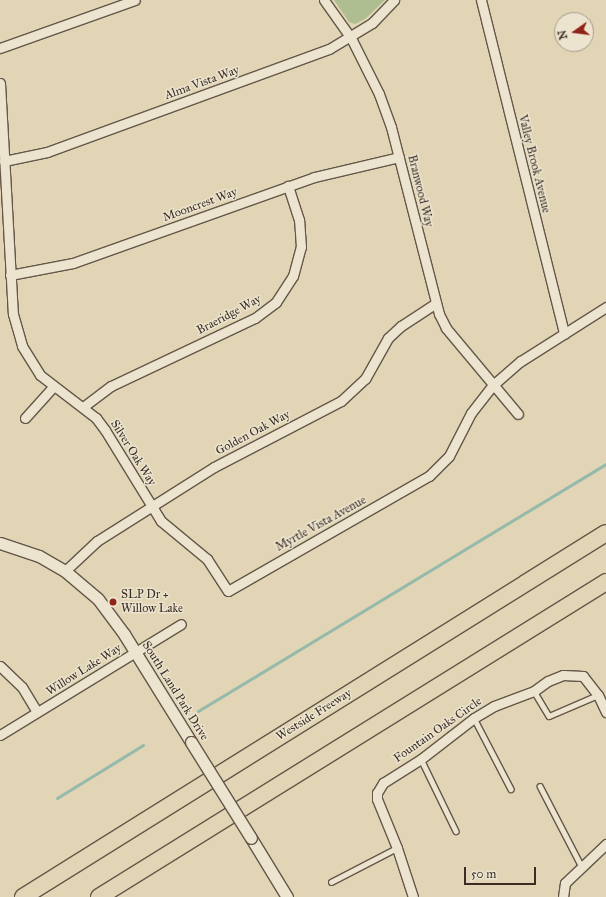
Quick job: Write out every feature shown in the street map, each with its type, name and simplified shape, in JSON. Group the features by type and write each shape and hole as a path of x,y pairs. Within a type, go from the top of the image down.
{"highway":[{"name":"Westside Freeway","path":"23,897 606,533"},
{"path":"99,897 606,582"},
{"path":"19,897 38,887"}],"street":[{"path":"0,48 135,0"},
{"name":"Branwood Way","path":"324,0 350,38 379,94 399,157 436,303 452,338 493,385"},
{"name":"Alma Vista Way","path":"4,161 47,152 328,50 350,38 372,23 394,0"},
{"name":"Valley Brook Avenue","path":"481,0 564,334"},
{"name":"Silver Oak Way","path":"0,83 13,314 22,346 30,361 53,387 83,407 105,430 151,506"},
{"name":"Mooncrest Way","path":"10,275 74,263 314,177 399,157"},
{"name":"Braeridge Way","path":"83,407 111,386 255,318 276,302 294,276 301,247 299,220 288,186"},
{"name":"Golden Oak Way","path":"65,571 97,540 214,467 341,401 365,378 388,338 400,326 436,303"},
{"name":"Myrtle Vista Avenue","path":"151,506 168,530 207,559 228,591 429,476 449,456 471,413 493,385 521,361 606,307"},
{"path":"493,385 518,414"},
{"path":"25,418 53,387"},
{"name":"South Land Park Drive","path":"0,543 38,556 65,571 98,599 115,620 287,897"},
{"name":"Willow Lake Way","path":"0,735 181,624"},
{"path":"0,666 22,687 37,712"},
{"name":"Fountain Oaks Circle","path":"413,897 398,848 377,793 394,775 421,759 474,718 494,706 534,691 548,681 570,675 583,676 598,695 606,712"},
{"path":"563,897 565,883 581,865 606,844"}],"lane":[{"path":"534,691 549,716 598,695"},
{"path":"474,718 511,789"},
{"path":"421,759 456,831"},
{"path":"540,786 581,865"},
{"path":"331,882 398,848"}],"green space":[{"path":"334,0 385,0 365,19 355,24 349,22"}],"waterway":[{"path":"198,711 606,464"},
{"path":"57,798 143,745"}],"place":[{"name":"SLP Dr + Willow Lake","path":"113,602"}]}
